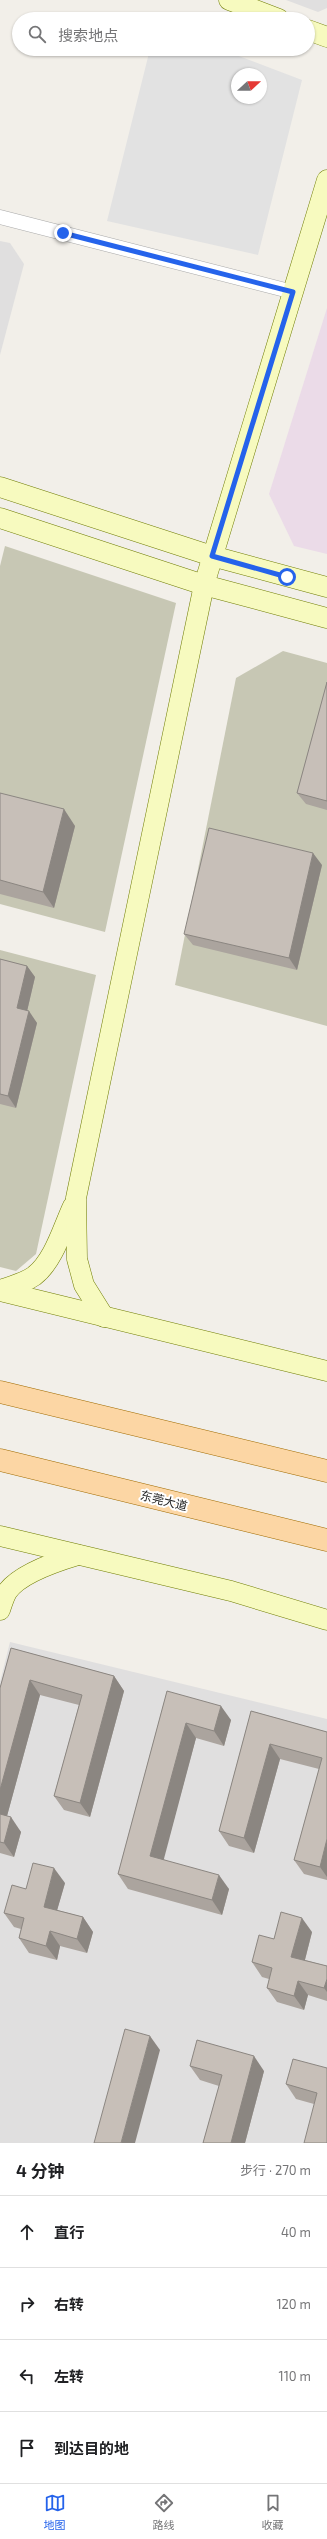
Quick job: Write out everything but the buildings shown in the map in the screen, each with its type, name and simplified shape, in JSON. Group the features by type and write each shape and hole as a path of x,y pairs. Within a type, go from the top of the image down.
{"main road":[{"path":"0,1392 327,1471"},
{"name":"东莞大道","path":"0,1460 327,1540"}],"street":[{"path":"229,0 261,12"},
{"path":"315,33 327,37"},
{"path":"0,1290 20,1283 35,1275 50,1256 76,1198 204,584 327,180"},
{"path":"0,217 293,292"},
{"path":"0,487 212,556 327,587"},
{"path":"0,518 204,584 327,618"},
{"path":"76,1198 77,1259 84,1285 104,1317"},
{"path":"0,1290 104,1317 327,1371"},
{"path":"0,1536 231,1591 327,1620"},
{"path":"0,1610 7,1592 30,1574 53,1562 79,1555"}],"shaded area":[{"path":"286,0 327,0 327,8 318,12"},
{"path":"148,56 239,56 302,80 258,255 107,221"},
{"path":"0,241 10,243 24,264 0,355"},
{"path":"327,308 327,554 294,546 269,494"},
{"path":"5,546 176,603 105,932 0,904 0,566"},
{"path":"283,651 327,663 327,1026 175,985 236,678"},
{"path":"0,950 96,975 36,1254 16,1271 0,1267"},
{"path":"10,1642 327,1719 327,2143 0,2143 0,1682"}],"route":[{"path":"63,233 293,292 212,556 287,577"}]}
